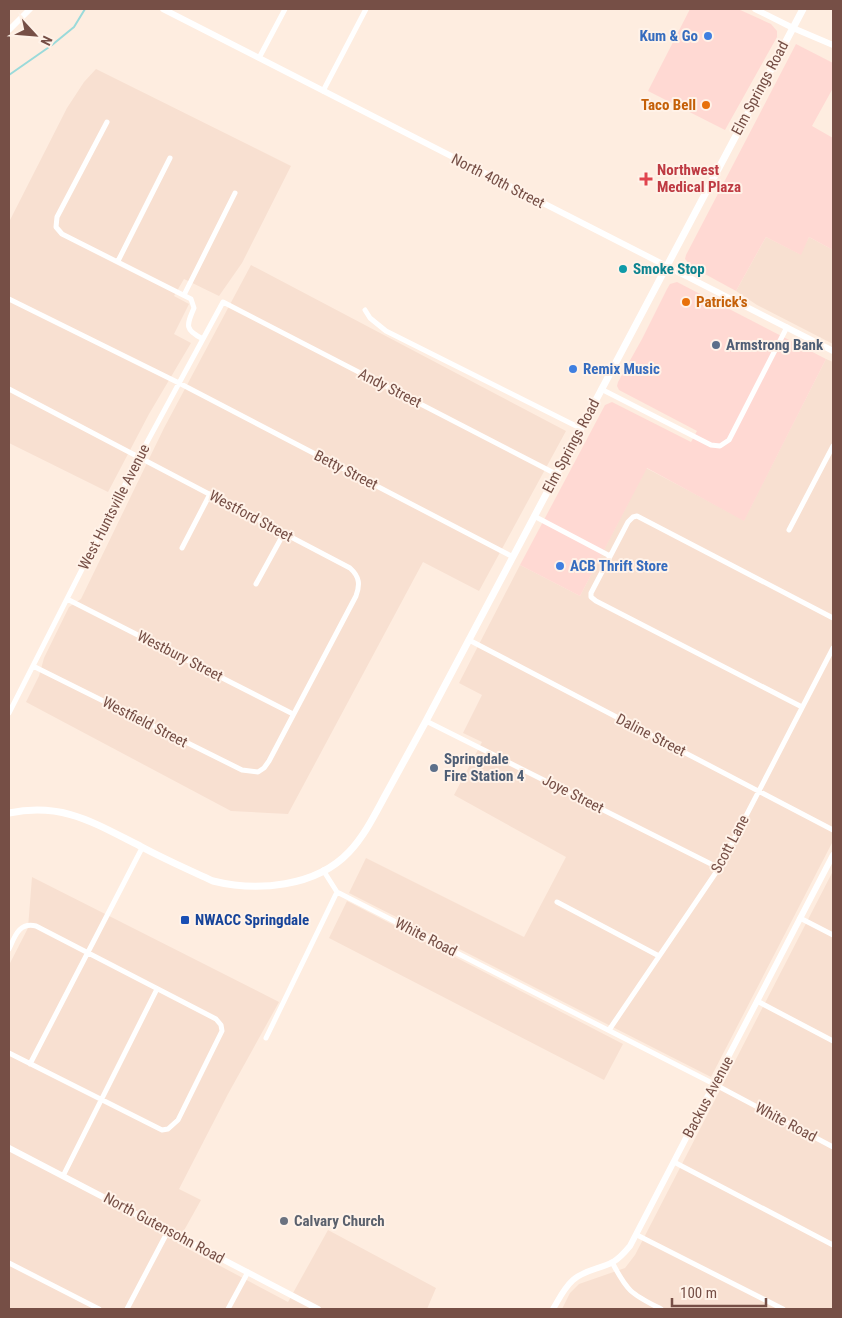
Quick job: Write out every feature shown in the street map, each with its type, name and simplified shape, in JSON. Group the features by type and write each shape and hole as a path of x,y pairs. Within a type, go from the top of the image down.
{"main road":[{"name":"Elm Springs Road","path":"323,870 336,863 348,853 362,836 426,721 665,266 803,9"},
{"path":"9,813 30,809 57,811 82,817 142,848 213,881 229,885 261,886 282,884 303,879 323,870"}],"street":[{"path":"9,30 30,9"},
{"name":"North 40th Street","path":"163,9 171,11 833,352"},
{"path":"259,58 285,9"},
{"path":"323,90 366,9"},
{"path":"755,9 792,28 833,45"},
{"path":"107,122 57,217 56,227 62,234 191,299 194,308 188,320 188,328 203,339"},
{"path":"118,261 170,158"},
{"path":"184,295 235,193"},
{"name":"Betty Street","path":"9,299 179,383 513,556"},
{"name":"West Huntsville Avenue","path":"9,713 139,457 223,302"},
{"name":"Andy Street","path":"223,302 556,474"},
{"path":"365,310 370,318 386,330 580,428"},
{"path":"601,389 711,445 720,446 729,440 787,328"},
{"name":"Westford Street","path":"9,389 284,533 356,573 359,588 356,596 293,714"},
{"path":"789,530 833,446"},
{"path":"182,548 210,494"},
{"path":"534,516 610,556"},
{"path":"802,707 596,601 591,597 592,589 628,522 633,517 640,518 833,618"},
{"path":"256,584 284,533"},
{"name":"Westbury Street","path":"67,598 293,714"},
{"name":"Daline Street","path":"469,640 833,830"},
{"name":"Scott Lane","path":"609,1030 719,868 833,648"},
{"name":"Westfield Street","path":"33,666 242,770 258,772 264,768 293,714"},
{"name":"Joye Street","path":"426,721 719,868"},
{"path":"30,1064 142,848"},
{"name":"Backus Avenue","path":"553,1309 574,1279 584,1272 612,1262 622,1256 637,1235 833,856"},
{"path":"266,1038 337,892 323,870"},
{"name":"White Road","path":"337,892 609,1030 833,1147"},
{"path":"557,902 659,956"},
{"path":"800,918 833,935"},
{"path":"9,949 16,933 25,926 36,926 216,1019 222,1025 220,1036 178,1120 168,1129 162,1130 9,1053"},
{"path":"63,1176 157,989"},
{"path":"757,1001 833,1041"},
{"name":"North Gutensohn Road","path":"9,1148 318,1309"},
{"path":"674,1162 833,1245"},
{"path":"127,1309 168,1231"},
{"path":"637,1235 783,1309"},
{"path":"612,1262 621,1280 630,1292 661,1309"},
{"path":"9,1263 99,1309"},
{"path":"228,1309 248,1272"}],"shaded area":[{"path":"690,9 738,9 771,24 777,31 777,37 725,130 648,91"},
{"path":"796,44 833,63 833,88 812,126 833,138 833,250 809,237 801,255 766,237 736,291 692,267 685,259"},
{"path":"96,69 291,166 242,263 219,296 184,279 174,296 189,304 174,334 191,343 149,414 108,492 9,443 9,222 67,108 84,82"},
{"path":"766,237 800,254 809,237 833,250 833,344 757,305 736,291"},
{"path":"251,265 566,431 479,591 423,562 288,814 231,811 26,702 39,676 44,658 69,607 81,599 164,428"},
{"path":"677,282 826,359 744,521 647,468 580,596 520,565 605,405 612,402 691,442 697,431 619,390 617,386 667,289 670,284"},
{"path":"826,359 833,362 833,841 711,1077 349,893 366,858 524,937 566,857 454,795 482,742 463,733 482,695 459,683 520,565 580,596 646,468 744,520"},
{"path":"833,871 833,1309 562,1309 570,1293 579,1284 625,1268 635,1255"},
{"path":"32,877 279,1002 228,1094 179,1189 201,1200 177,1243 288,1302 328,1230 436,1288 427,1309 9,1309 9,965 28,928"},
{"path":"347,901 623,1044 604,1080 329,938"}],"waterway":[{"path":"9,75 74,27 85,9"}],"place":[{"name":"Kum & Go","path":"708,36"},
{"name":"Taco Bell","path":"706,105"},
{"name":"Northwest Medical Plaza","path":"646,179"},
{"name":"Smoke Stop","path":"623,269"},
{"name":"Patrick's","path":"686,302"},
{"name":"Armstrong Bank","path":"716,345"},
{"name":"Remix Music","path":"573,369"},
{"name":"ACB Thrift Store","path":"560,566"},
{"name":"Springdale Fire Station 4","path":"434,768"},
{"name":"NWACC Springdale","path":"185,920"},
{"name":"Calvary Church","path":"284,1221"}]}
